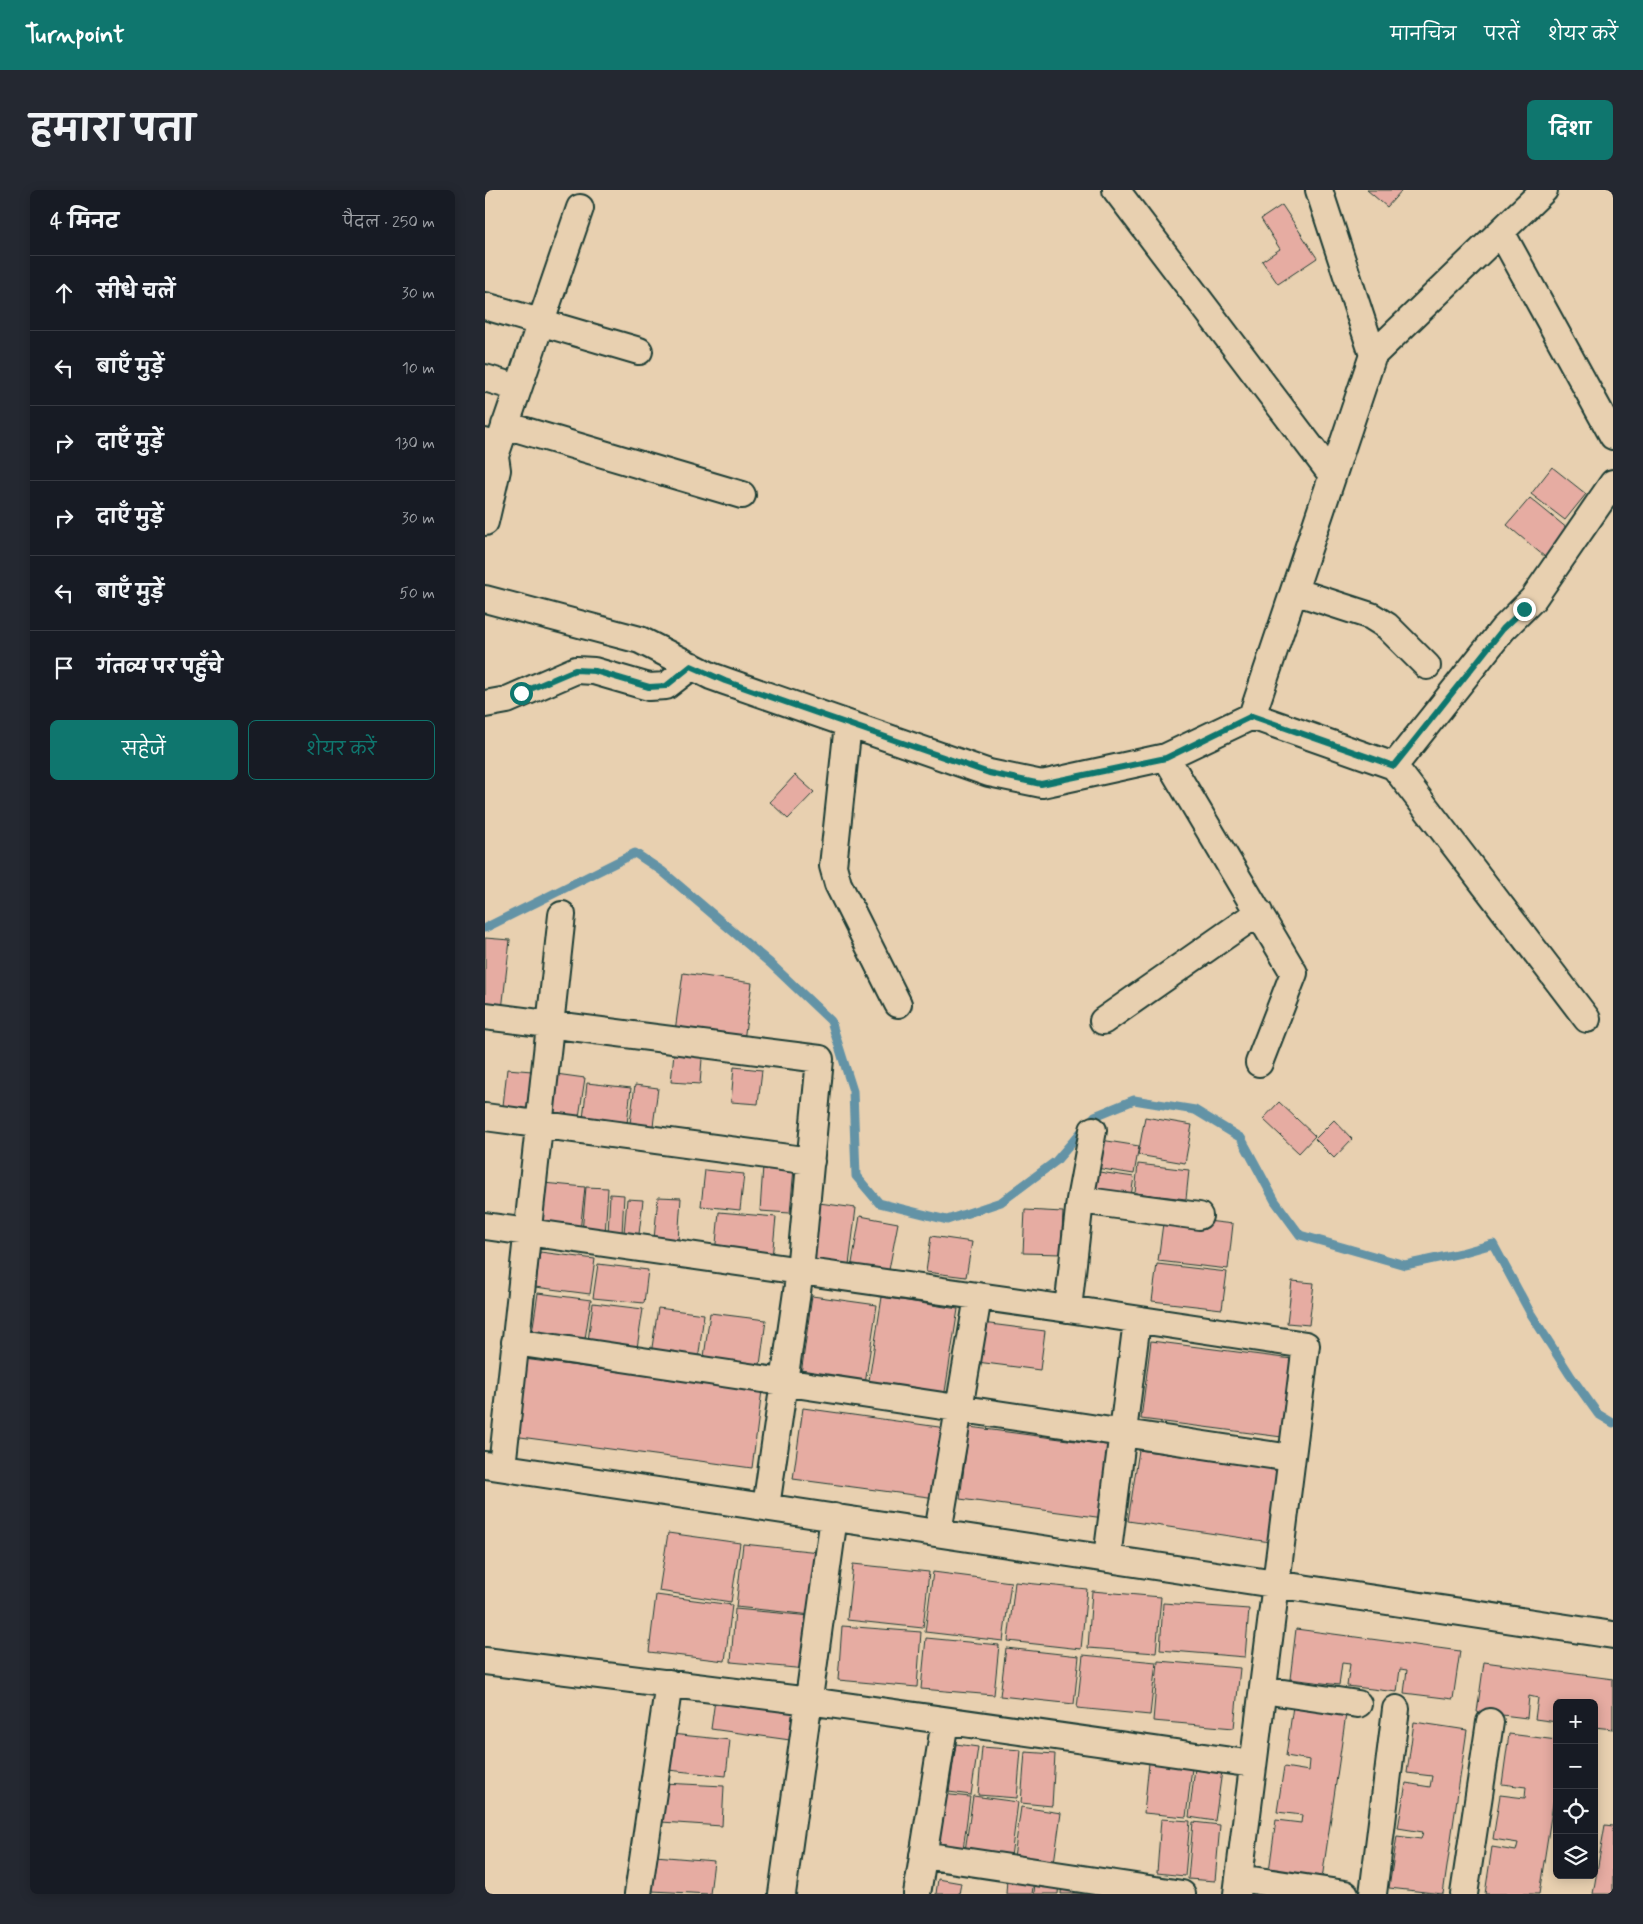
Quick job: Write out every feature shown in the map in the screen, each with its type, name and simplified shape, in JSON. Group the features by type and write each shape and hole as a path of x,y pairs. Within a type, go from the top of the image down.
{"street":[{"path":"1116,190 1333,475"},
{"path":"1319,190 1373,355"},
{"path":"485,599 640,640 718,678 989,773 1041,784 1166,758 1252,716 1373,355 1544,190"},
{"path":"485,522 497,470 490,449 505,425 580,208"},
{"path":"1501,232 1613,436"},
{"path":"485,306 639,351"},
{"path":"485,378 518,388"},
{"path":"505,425 742,495"},
{"path":"1394,766 1503,629 1533,599 1613,483"},
{"path":"1294,592 1371,616 1387,626 1427,666"},
{"path":"485,704 507,700 575,670 595,671 649,687 666,686 691,666"},
{"path":"1252,716 1394,766 1587,1019"},
{"path":"848,724 833,866 837,884 898,1004"},
{"path":"1166,758 1294,973 1259,1063"},
{"path":"1103,1021 1259,912"},
{"path":"561,914 515,1342 493,1466 1613,1635"},
{"path":"485,1016 820,1059 800,1271 766,1507"},
{"path":"485,1117 811,1161"},
{"path":"1068,1309 1080,1200 1093,1130"},
{"path":"1080,1200 1199,1216"},
{"path":"485,1226 1306,1345 1238,1886 1345,1894"},
{"path":"938,1532 978,1297"},
{"path":"1107,1558 1137,1320"},
{"path":"515,1342 1291,1458"},
{"path":"782,1894 834,1517"},
{"path":"485,1661 809,1701 1253,1764"},
{"path":"638,1894 669,1683"},
{"path":"1263,1690 1358,1704"},
{"path":"1373,1894 1396,1709"},
{"path":"917,1894 945,1721"},
{"path":"1464,1894 1490,1722"},
{"path":"923,1855 1181,1894"}],"building":[{"path":"1367,190 1402,190 1387,207"},
{"path":"1282,205 1317,258 1278,284 1262,261 1280,249 1261,219"},
{"path":"1552,467 1586,494 1565,520 1531,494"},
{"path":"1530,498 1568,529 1545,557 1507,525"},
{"path":"795,775 814,792 788,819 770,802"},
{"path":"485,938 510,940 502,1010 485,1008"},
{"path":"683,973 752,983 744,1040 675,1031"},
{"path":"675,1043 703,1046 700,1084 671,1082"},
{"path":"734,1067 762,1070 758,1104 731,1102"},
{"path":"507,1069 532,1071 528,1109 503,1106"},
{"path":"556,1074 585,1078 579,1117 550,1113"},
{"path":"587,1083 631,1088 627,1124 583,1119"},
{"path":"635,1085 658,1088 653,1126 630,1123"},
{"path":"1279,1102 1315,1136 1299,1153 1263,1119"},
{"path":"1145,1117 1192,1125 1185,1163 1138,1155"},
{"path":"1334,1120 1352,1139 1334,1158 1315,1139"},
{"path":"1101,1140 1139,1146 1134,1174 1096,1168"},
{"path":"1138,1164 1189,1170 1186,1199 1135,1193"},
{"path":"763,1166 794,1168 790,1213 760,1211"},
{"path":"705,1170 744,1174 740,1210 701,1206"},
{"path":"1092,1171 1134,1177 1131,1196 1089,1190"},
{"path":"543,1183 585,1187 580,1231 538,1227"},
{"path":"586,1187 608,1188 605,1235 582,1233"},
{"path":"610,1194 624,1195 622,1234 608,1234"},
{"path":"658,1197 681,1198 678,1241 654,1239"},
{"path":"627,1199 643,1200 639,1234 624,1233"},
{"path":"819,1203 856,1208 849,1265 811,1260"},
{"path":"1025,1210 1063,1212 1061,1254 1023,1253"},
{"path":"719,1212 776,1217 772,1258 715,1254"},
{"path":"860,1216 898,1223 888,1275 851,1269"},
{"path":"1164,1216 1233,1224 1228,1269 1158,1261"},
{"path":"931,1236 972,1242 966,1277 926,1272"},
{"path":"540,1252 595,1259 590,1294 535,1287"},
{"path":"598,1264 648,1270 644,1303 593,1298"},
{"path":"1157,1264 1227,1272 1222,1309 1152,1301"},
{"path":"1292,1281 1314,1283 1309,1325 1287,1323"},
{"path":"538,1293 591,1300 585,1339 532,1333"},
{"path":"812,1296 877,1305 865,1384 801,1374"},
{"path":"882,1297 958,1309 944,1398 868,1387"},
{"path":"593,1303 643,1309 637,1348 588,1341"},
{"path":"658,1308 704,1314 698,1361 651,1354"},
{"path":"710,1313 766,1320 760,1365 704,1357"},
{"path":"982,1323 1045,1331 1040,1370 977,1362"},
{"path":"1151,1341 1292,1359 1282,1437 1141,1419"},
{"path":"524,1359 762,1390 752,1468 513,1436"},
{"path":"803,1408 946,1428 936,1498 793,1479"},
{"path":"969,1427 1114,1446 1104,1518 960,1499"},
{"path":"1139,1450 1281,1470 1270,1542 1128,1521"},
{"path":"668,1533 740,1543 731,1602 659,1591"},
{"path":"743,1544 819,1552 812,1615 736,1607"},
{"path":"853,1564 929,1572 923,1628 847,1620"},
{"path":"933,1572 1011,1582 1003,1641 925,1632"},
{"path":"1015,1582 1087,1589 1081,1649 1008,1641"},
{"path":"1092,1591 1161,1597 1156,1653 1088,1648"},
{"path":"656,1595 732,1605 725,1661 649,1652"},
{"path":"1163,1603 1249,1609 1245,1657 1160,1650"},
{"path":"735,1609 811,1616 806,1669 731,1662"},
{"path":"842,1626 921,1632 917,1687 838,1680"},
{"path":"1296,1629 1460,1651 1453,1699 1404,1693 1407,1670 1400,1669 1397,1692 1347,1686 1350,1664 1342,1663 1339,1685 1290,1679"},
{"path":"926,1638 999,1645 994,1695 921,1689"},
{"path":"1006,1648 1079,1656 1074,1704 1000,1696"},
{"path":"1083,1655 1156,1662 1150,1715 1077,1708"},
{"path":"1158,1661 1240,1668 1234,1728 1153,1721"},
{"path":"1484,1662 1613,1679 1613,1729 1598,1727 1598,1699 1553,1699 1553,1721 1535,1719 1538,1698 1529,1696 1527,1718 1477,1712"},
{"path":"715,1700 794,1711 790,1740 711,1729"},
{"path":"1293,1706 1346,1714 1322,1879 1269,1871 1276,1820 1301,1823 1302,1815 1277,1812 1284,1767 1309,1771 1310,1760 1286,1756"},
{"path":"1414,1722 1467,1730 1443,1894 1389,1888 1397,1836 1421,1839 1423,1832 1398,1828 1406,1783 1430,1787 1432,1776 1407,1773"},
{"path":"671,1734 730,1740 726,1776 668,1770"},
{"path":"1509,1734 1553,1740 1553,1804 1539,1894 1485,1894 1492,1847 1516,1851 1518,1843 1493,1839 1500,1795 1525,1798 1526,1787 1502,1784"},
{"path":"956,1744 978,1747 971,1795 949,1792"},
{"path":"982,1747 1021,1750 1017,1798 978,1795"},
{"path":"1025,1752 1055,1754 1052,1806 1021,1803"},
{"path":"1149,1763 1192,1768 1186,1817 1144,1813"},
{"path":"1195,1768 1222,1771 1215,1821 1189,1817"},
{"path":"663,1783 724,1786 722,1826 661,1822"},
{"path":"942,1794 970,1797 963,1850 935,1846"},
{"path":"973,1796 1018,1802 1011,1857 965,1851"},
{"path":"1021,1807 1061,1813 1053,1870 1013,1864"},
{"path":"1161,1819 1190,1821 1185,1876 1157,1873"},
{"path":"1193,1822 1220,1825 1215,1881 1188,1879"},
{"path":"1605,1825 1613,1826 1613,1894 1593,1894 1596,1879 1598,1879 1598,1865"},
{"path":"655,1856 714,1861 710,1894 652,1891"},
{"path":"1007,1878 1034,1880 1032,1894 1006,1894"},
{"path":"938,1879 961,1883 959,1894 936,1894"},
{"path":"1035,1880 1059,1881 1058,1894 1034,1894"},
{"path":"1062,1883 1086,1885 1086,1894 1061,1894"}],"waterway":[{"path":"485,928 635,853 662,871 770,963 831,1021 853,1091 856,1176 879,1203 947,1220 1001,1202 1056,1161 1095,1116 1134,1100 1195,1110 1241,1138 1275,1201 1300,1235 1405,1265 1493,1244 1531,1314 1570,1375 1598,1414 1613,1423"}],"route":[{"path":"521,693 575,670 595,671 649,687 666,686 691,666 711,676 989,773 1041,784 1166,758 1252,716 1394,766 1503,629 1524,609"}]}
